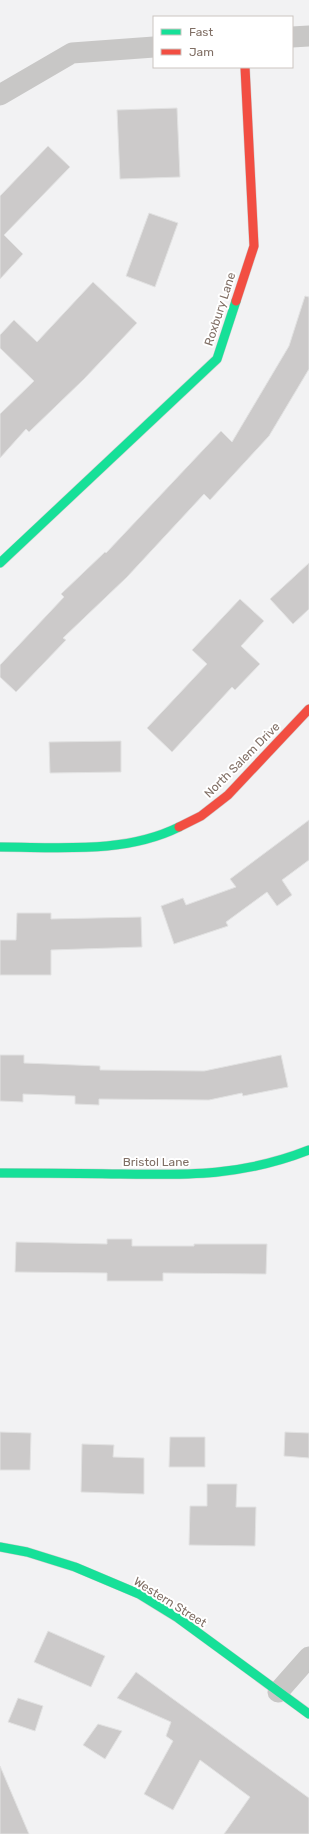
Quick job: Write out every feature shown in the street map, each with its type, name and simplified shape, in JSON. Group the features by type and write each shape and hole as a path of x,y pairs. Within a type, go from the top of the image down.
{"street":[{"path":"293,37 309,36"},
{"path":"0,95 72,53 153,47"},
{"name":"Roxbury Lane","path":"0,563 217,359 254,246 245,68"},
{"name":"North Salem Drive","path":"0,847 93,847 137,842 174,830 201,816 228,795 309,709"},
{"name":"Bristol Lane","path":"0,1173 213,1174 253,1169 272,1164 309,1150"},
{"name":"Western Street","path":"0,1547 27,1552 75,1567 139,1594 178,1618 309,1714"},
{"path":"278,1692 309,1657"}],"building":[{"path":"177,108 180,177 120,179 117,110"},
{"path":"48,146 70,167 4,235 23,254 0,279 0,196"},
{"path":"149,213 178,223 155,287 126,276"},
{"path":"93,282 137,323 84,379 29,432 26,429 0,458 0,414 34,381 0,348 0,335 14,320 37,342"},
{"path":"305,296 309,297 309,369 269,436 210,500 204,494 127,577 63,638 66,640 16,692 0,677 0,665 64,597 61,594 105,552 106,553 221,431 232,442 289,346"},
{"path":"309,563 309,609 293,624 270,599"},
{"path":"240,599 264,621 241,646 260,664 235,690 232,687 172,752 147,728 207,664 192,650"},
{"path":"121,741 121,772 50,773 49,742"},
{"path":"309,820 309,860 282,880 292,895 277,906 267,892 226,922 228,926 174,944 161,906 183,898 186,905 236,887 230,879"},
{"path":"17,913 51,913 51,919 141,917 142,947 51,950 51,975 0,975 0,940 16,940"},
{"path":"0,1055 24,1055 24,1063 100,1066 100,1070 204,1071 281,1055 288,1087 243,1096 242,1093 209,1100 99,1099 99,1105 75,1104 75,1096 23,1094 23,1102 0,1101"},
{"path":"107,1239 132,1239 132,1246 267,1244 266,1274 163,1273 163,1281 107,1281 107,1273 15,1272 16,1242 107,1244"},
{"path":"0,1432 31,1433 30,1470 0,1470"},
{"path":"285,1432 309,1433 309,1458 284,1456"},
{"path":"170,1437 205,1437 205,1467 169,1467"},
{"path":"82,1444 114,1445 113,1457 144,1458 144,1494 81,1492"},
{"path":"207,1484 237,1484 236,1507 256,1507 255,1546 189,1545 190,1506 207,1506"},
{"path":"48,1631 105,1656 91,1687 34,1662"},
{"path":"136,1672 309,1798 309,1834 224,1834 250,1797 200,1760 173,1810 144,1794 173,1741 166,1736 171,1722 117,1698"},
{"path":"18,1698 43,1706 35,1731 8,1722"},
{"path":"98,1724 122,1731 105,1759 83,1745"},
{"path":"0,1766 29,1834 0,1834"}],"traffic: fast":[{"path":"0,563 217,359 236,301"},
{"path":"0,847 68,848 114,845 137,842 158,836 179,827"},
{"path":"0,1173 188,1174 236,1170 284,1159 309,1150"},
{"path":"0,1547 27,1552 75,1567 139,1594 178,1618 309,1714"}],"traffic: jam":[{"path":"236,301 254,246 245,68"},
{"path":"179,827 201,816 228,795 309,709"}]}
